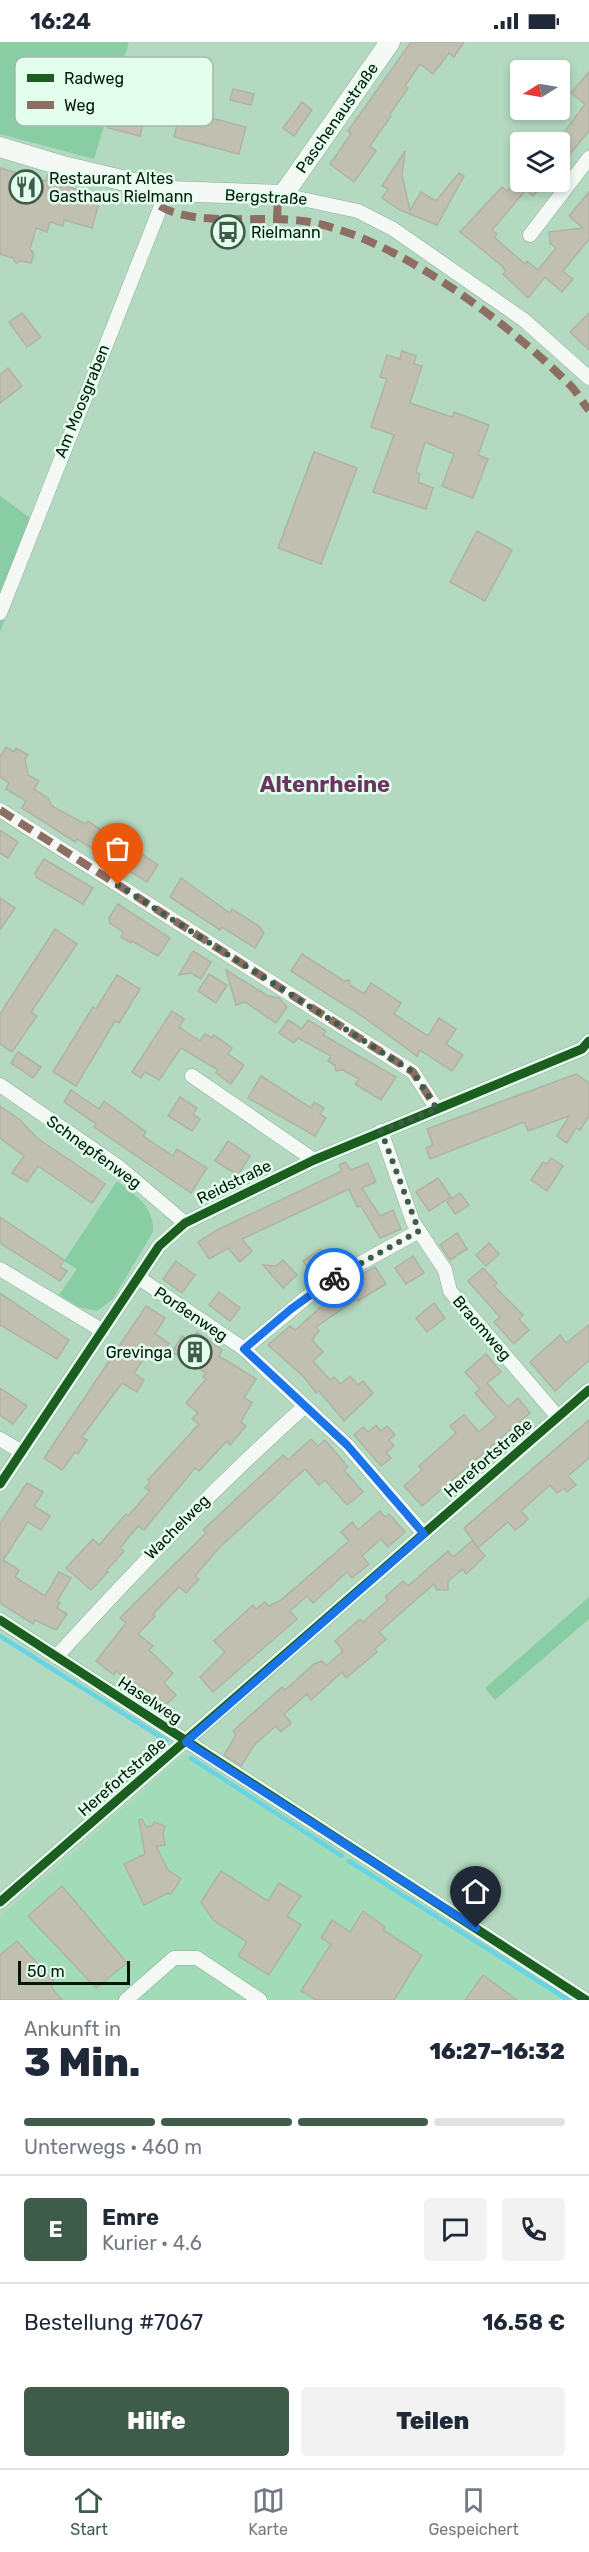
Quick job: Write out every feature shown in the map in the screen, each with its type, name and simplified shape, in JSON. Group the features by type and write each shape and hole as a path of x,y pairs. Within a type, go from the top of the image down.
{"street":[{"name":"Paschenaustraße","path":"283,195 390,42"},
{"name":"Bergstraße","path":"0,147 63,166 167,191 283,195 358,211 393,229 524,320 589,378"},
{"path":"530,235 589,158"},
{"name":"Am Moosgraben","path":"0,613 167,191"},
{"path":"0,810 413,1072 437,1109"},
{"name":"Reidstraße","path":"0,1484 159,1246 184,1223 314,1160 582,1049 589,1041"},
{"name":"Reidstraße","path":"192,1076 314,1160"},
{"name":"Schnepfenweg","path":"0,1084 119,1167 184,1223"},
{"name":"Braomweg","path":"381,1131 419,1231 445,1270 450,1291 558,1417"},
{"name":"Porßenweg","path":"244,1349 313,1292 419,1231"},
{"path":"0,1269 103,1331"},
{"name":"Porßenweg","path":"139,1278 244,1349 347,1445 424,1534"},
{"name":"Herefortstraße","path":"0,1902 589,1390"},
{"name":"Wachelweg","path":"57,1657 153,1550 240,1464 305,1406"},
{"path":"0,1439 22,1452"},
{"name":"Haselweg","path":"0,1620 586,2000"},
{"path":"126,2000 174,1958 197,1958 260,2000"}],"shaded area":[{"path":"0,42 129,42 125,57 15,57 15,126 104,126 94,159 0,134"},
{"path":"0,496 41,526 0,632"},
{"path":"117,1181 137,1197 147,1209 151,1215 153,1232 113,1299 97,1311 79,1307 59,1295 77,1269 64,1261"},
{"path":"589,1597 589,1619 495,1700 485,1688"},
{"path":"186,1753 269,1804 565,2000 0,2000 0,1917"}],"building":[{"path":"411,42 464,42 454,57 449,53 433,74 420,64 405,86 408,88 390,114 391,116 370,146 376,151 354,182 330,164 351,134 348,131"},
{"path":"589,72 589,131 570,154 570,132 564,132 585,104 571,93"},
{"path":"233,89 254,94 251,105 230,100"},
{"path":"302,102 312,110 294,136 283,128"},
{"path":"213,118 246,127 239,154 174,137 177,126 213,126"},
{"path":"109,126 142,126 140,136 108,128"},
{"path":"405,151 402,176 410,210 421,192 436,201 459,173 464,176 437,225 400,210 382,198 388,189 382,186"},
{"path":"0,168 46,181 48,174 60,178 58,184 101,196 92,228 64,220 63,226 50,222 47,232 36,228 30,249 34,254 31,263 21,261 16,263 13,258 0,254"},
{"path":"502,187 507,191 510,188 510,192 524,192 492,230 497,234 494,237 525,264 527,261 538,270 556,248 550,243 549,232 583,228 569,216 589,192 589,239 563,271 573,279 562,292 545,277 528,298 503,274 506,271 501,265 460,232"},
{"path":"22,313 41,337 27,347 9,322"},
{"path":"589,313 589,350 570,332"},
{"path":"402,351 416,356 414,364 422,366 410,403 452,417 454,412 489,425 478,455 488,459 473,498 442,486 454,454 425,442 416,472 420,474 418,482 433,488 426,509 373,492 394,435 371,427 387,379 380,377 387,355 400,359"},
{"path":"8,368 22,386 0,403 0,375"},
{"path":"314,452 357,468 321,564 278,548"},
{"path":"477,531 512,550 485,601 450,582"},
{"path":"6,747 14,752 16,748 28,755 25,759 28,775 39,781 34,789 48,798 52,806 85,824 88,821 101,830 103,828 158,865 147,882 77,839 75,842 22,808 26,801 6,789 9,783 0,777 0,757"},
{"path":"0,830 18,842 8,858 0,853"},
{"path":"44,859 93,888 83,904 37,878 35,873"},
{"path":"181,878 230,913 232,909 259,926 264,933 255,948 222,927 220,930 170,897"},
{"path":"0,898 15,908 0,930"},
{"path":"118,904 170,938 158,956 121,937 123,932 110,923 109,918"},
{"path":"55,929 77,944 31,1012 37,1016 12,1052 0,1044 0,1014"},
{"path":"193,951 211,962 201,979 191,973 179,975"},
{"path":"302,954 344,981 349,980 350,985 364,994 371,983 401,1003 394,1014 428,1036 439,1018 456,1029 446,1044 463,1055 452,1071 420,1050 417,1056 362,1016 291,971"},
{"path":"226,970 268,996 279,998 287,1007 276,1023 245,1002 236,1005"},
{"path":"209,974 227,985 216,1003 198,991"},
{"path":"117,975 140,989 119,1023 115,1021 76,1086 53,1072 93,1007 96,1009"},
{"path":"172,1011 184,1019 179,1027 200,1041 205,1034 212,1038 214,1035 232,1048 228,1054 244,1065 231,1084 216,1073 218,1070 181,1048 159,1080 145,1072 141,1078 132,1072"},
{"path":"288,1020 302,1029 308,1020 326,1031 323,1035 396,1077 381,1100 355,1084 359,1079 343,1070 336,1071 335,1065 328,1061 331,1056 298,1038 294,1043 279,1033"},
{"path":"18,1052 41,1067 33,1078 11,1063"},
{"path":"576,1074 589,1083 589,1116 580,1130 576,1128 567,1143 557,1136 569,1116 528,1131 524,1122 430,1159 426,1148 433,1145 427,1129"},
{"path":"261,1076 311,1108 314,1102 324,1108 320,1114 326,1118 315,1136 248,1098"},
{"path":"71,1090 99,1109 104,1101 146,1132 143,1136 173,1156 177,1149 207,1168 191,1193 94,1127 96,1124 64,1102"},
{"path":"180,1097 197,1108 193,1114 200,1119 192,1131 168,1116"},
{"path":"0,1106 19,1119 37,1138 105,1184 92,1203 38,1166 27,1182 12,1173 24,1156 0,1138"},
{"path":"228,1141 250,1156 238,1175 215,1161"},
{"path":"551,1158 563,1166 547,1191 531,1180 543,1162 547,1164"},
{"path":"345,1162 351,1170 368,1163 376,1182 362,1188 380,1216 393,1210 401,1229 380,1238 361,1206 357,1207 349,1189 242,1239 252,1251 240,1262 228,1248 209,1259 198,1242 217,1230 342,1171 339,1165"},
{"path":"438,1178 451,1197 429,1211 416,1192"},
{"path":"460,1193 469,1205 455,1214 447,1202"},
{"path":"0,1217 64,1260 60,1267 67,1271 60,1281 0,1243"},
{"path":"457,1233 467,1249 450,1260 440,1245"},
{"path":"489,1243 499,1254 486,1266 476,1255"},
{"path":"320,1249 332,1269 316,1279 303,1261"},
{"path":"413,1256 424,1273 406,1284 395,1268"},
{"path":"283,1260 297,1275 283,1288 263,1265 276,1266"},
{"path":"176,1261 195,1275 182,1293 163,1279"},
{"path":"375,1267 386,1284 358,1301 357,1299 316,1327 319,1331 312,1340 323,1352 313,1361 330,1380 334,1377 341,1384 350,1376 358,1385 363,1381 373,1393 344,1421 319,1391 316,1393 304,1377 268,1345 290,1326 295,1330 301,1325 325,1303 323,1299 326,1294"},
{"path":"483,1268 497,1283 494,1286 523,1315 519,1319 529,1330 514,1344 494,1322 500,1317 468,1281"},
{"path":"219,1292 240,1308 230,1321 209,1305"},
{"path":"0,1293 69,1340 57,1359 0,1325"},
{"path":"434,1303 445,1318 427,1332 416,1318"},
{"path":"146,1306 165,1318 155,1334 169,1343 163,1354 152,1347 134,1373 144,1380 137,1392 122,1383 82,1437 87,1440 78,1454 75,1452 62,1470 44,1458"},
{"path":"589,1325 589,1360 555,1391 530,1362 560,1335 566,1343"},
{"path":"197,1332 222,1350 219,1356 256,1379 244,1398 252,1402 241,1422 246,1426 230,1445 227,1441 199,1471 195,1468 144,1530 138,1526 120,1548 124,1551 91,1590 66,1568 93,1539 99,1545 126,1514 128,1516 150,1491 145,1488 150,1482 148,1480 199,1424 192,1419 198,1413 186,1403 206,1379 203,1377 206,1373 172,1352 182,1336 191,1342"},
{"path":"486,1354 501,1372 487,1383 508,1407 518,1398 530,1413 422,1506 404,1486 422,1470 419,1466 456,1433 450,1426 464,1415 479,1432 496,1417 475,1393 480,1389 465,1372"},
{"path":"0,1388 27,1406 13,1424 0,1415"},
{"path":"589,1420 589,1458 568,1476 576,1485 567,1492 564,1488 557,1493 550,1485 521,1511 528,1519 522,1525 515,1530 508,1522 478,1548 464,1528"},
{"path":"376,1425 381,1431 387,1426 395,1435 389,1440 394,1446 386,1453 391,1458 381,1466 354,1435 363,1427 368,1432"},
{"path":"311,1439 318,1446 325,1440 348,1467 344,1470 363,1492 347,1505 325,1480 319,1485 305,1469 220,1547 195,1576 199,1579 186,1593 179,1587 153,1614 155,1616 138,1634 153,1646 149,1650 173,1673 164,1683 176,1695 164,1707 143,1687 139,1692 116,1670 114,1675 96,1661 126,1623 120,1618 206,1533 203,1530 283,1455 288,1460"},
{"path":"27,1483 43,1492 34,1506 50,1516 41,1530 28,1522 3,1560 19,1570 15,1577 45,1596 59,1572 71,1578 57,1601 60,1603 57,1608 67,1614 56,1630 35,1620 33,1624 0,1603 0,1523"},
{"path":"380,1511 385,1517 389,1514 405,1532 388,1547 381,1539 362,1556 369,1564 352,1578 347,1572 313,1603 307,1596 290,1611 297,1619 213,1692 200,1677 225,1652 214,1641 253,1605 256,1609 265,1602 269,1606 281,1600 349,1541 341,1532 352,1522 358,1530"},
{"path":"472,1541 485,1556 466,1574 463,1569 448,1581 448,1590 437,1590 434,1584 379,1632 386,1639 375,1649 377,1652 346,1678 342,1672 311,1700 307,1694 284,1714 291,1723 281,1732 276,1726 255,1744 241,1766 224,1755 236,1735 233,1731 282,1687 285,1690 314,1664 322,1661 326,1666 343,1651 335,1641 360,1619 363,1622 388,1600 385,1597 403,1581 408,1586 448,1551 453,1557"},
{"path":"142,1819 146,1827 152,1826 154,1822 165,1826 163,1834 165,1845 156,1846 168,1870 181,1879 171,1894 168,1893 144,1905 124,1864 145,1854 139,1820"},
{"path":"221,1871 268,1901 279,1883 301,1896 287,1916 301,1925 269,1975 238,1956 247,1942 213,1920 201,1902"},
{"path":"62,1886 127,1963 96,1988 28,1916"},
{"path":"363,1911 385,1927 383,1930 422,1955 394,2000 316,2000 301,1991 331,1944 321,1938 332,1920 350,1932"},
{"path":"17,1941 55,1983 51,1987 62,2000 0,2000 0,1955"},
{"path":"483,1975 517,2000 465,2000"}],"waterway":[{"path":"0,1636 167,1741"},
{"path":"191,1758 342,1856"},
{"path":"349,1861 568,2000"}],"marked path":[{"path":"277,219 278,195"},
{"path":"160,206 190,216 209,218 303,221 337,229 373,243 410,262 481,308 544,360 573,388 589,410"},
{"path":"0,810 413,1072 437,1109"}],"cycle path":[{"path":"0,1484 159,1246 185,1223 314,1160 582,1049 589,1041"},
{"path":"0,1902 589,1390"},
{"path":"0,1620 586,2000"}],"way so far":[{"path":"118,885 413,1072 437,1109 381,1131 413,1222 419,1231 334,1278"}],"place":[{"name":"Restaurant Altes Gasthaus Rielmann","path":"26,187"},
{"name":"Rielmann","path":"228,232"},
{"name":"Grevinga","path":"195,1352"}],"district":[{"name":"Altenrheine","path":"325,784"}],"route":[{"path":"334,1278 291,1309 244,1349 347,1445 424,1534 186,1742 476,1928"}]}
